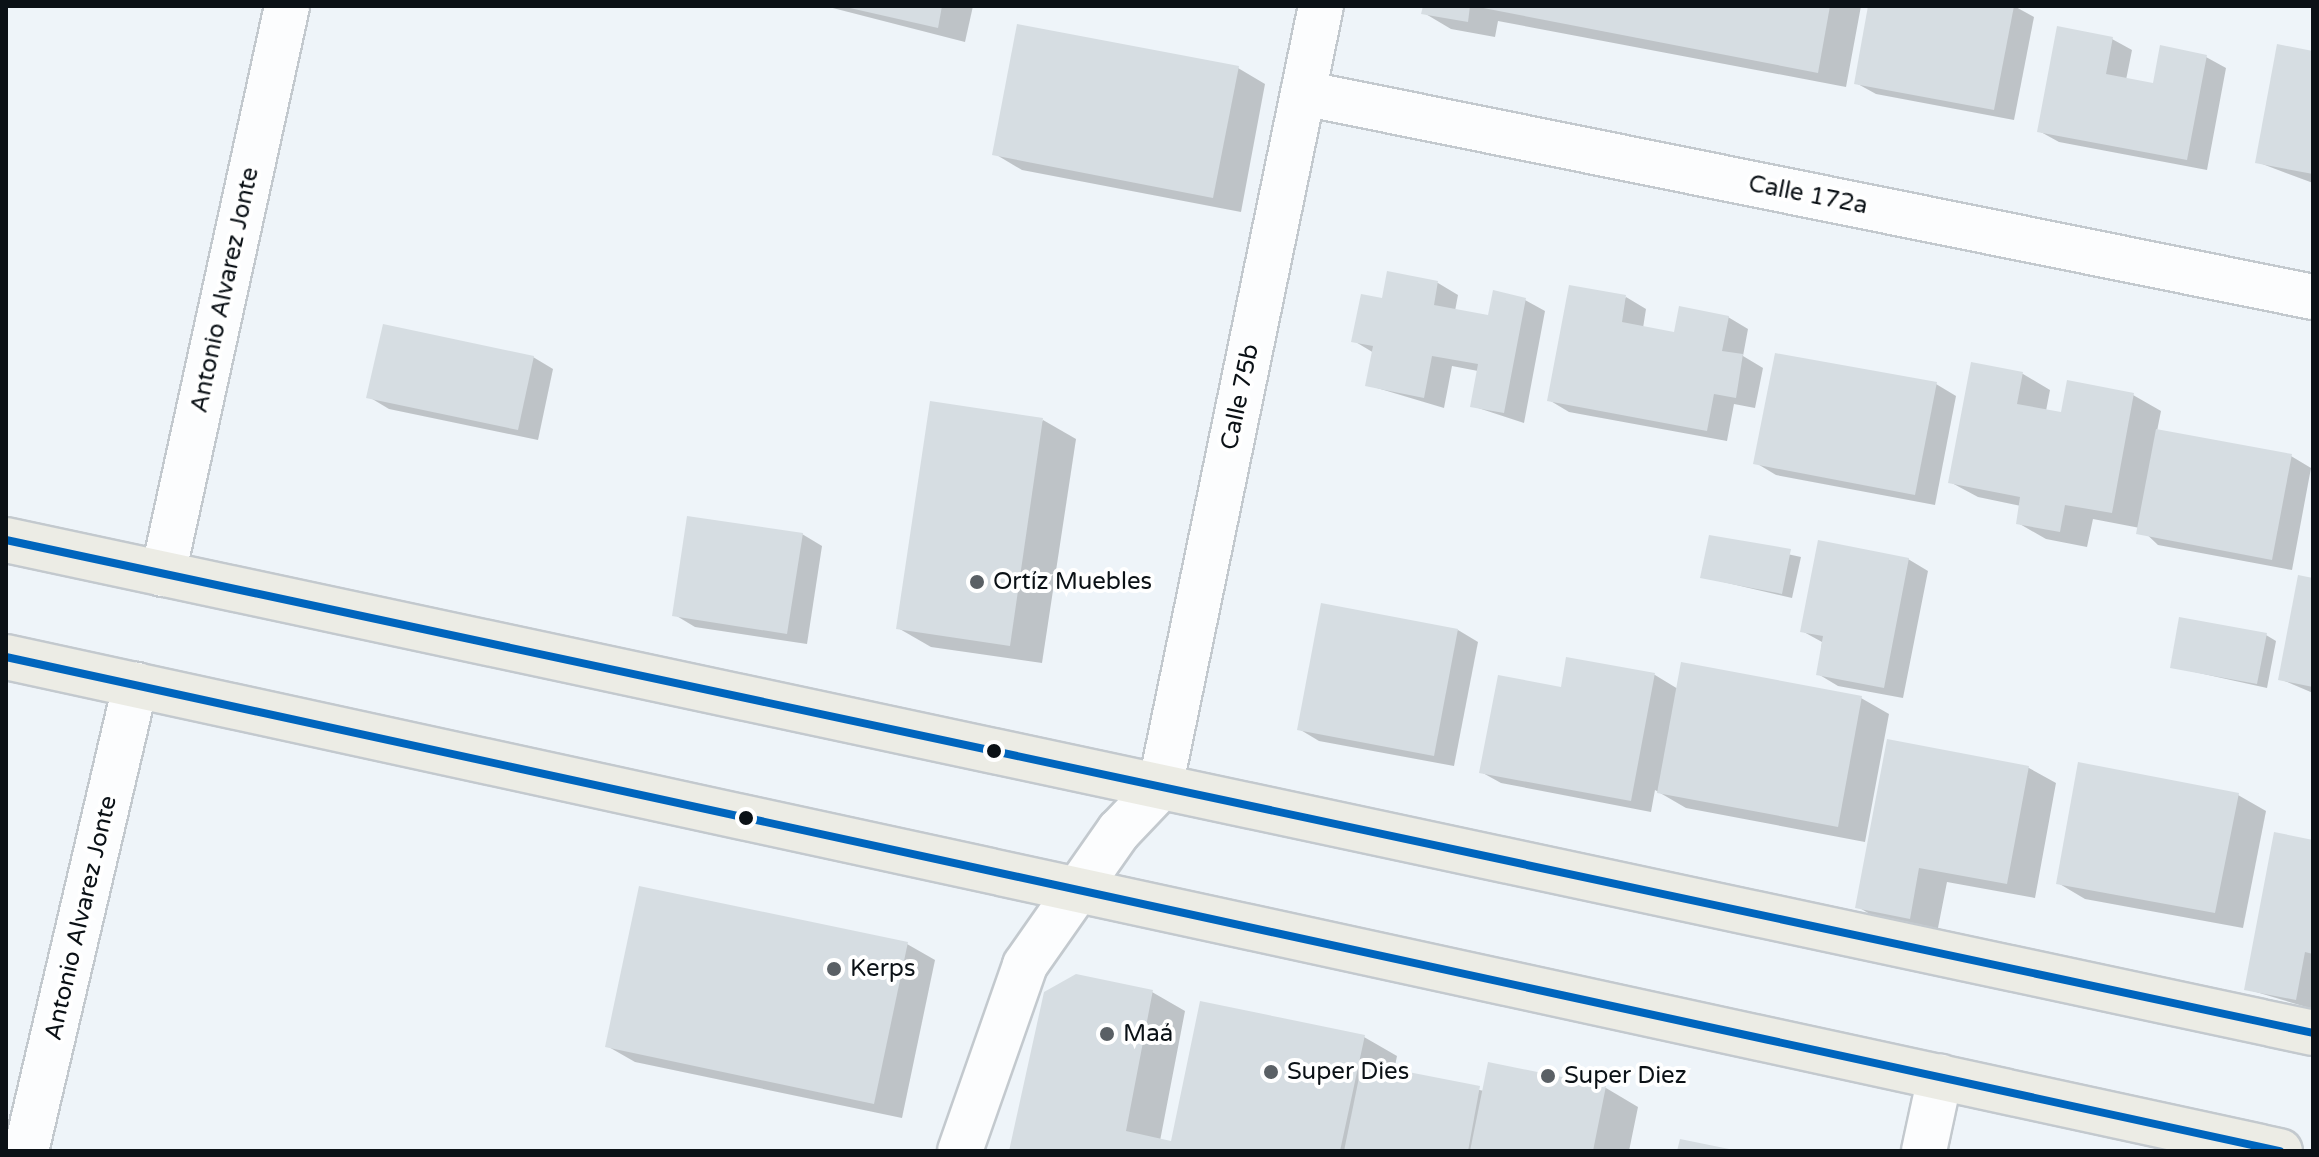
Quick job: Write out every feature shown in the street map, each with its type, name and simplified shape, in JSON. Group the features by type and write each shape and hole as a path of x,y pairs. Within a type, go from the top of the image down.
{"main road":[{"path":"6,540 2313,1033"},
{"path":"6,657 2280,1151"}],"street":[{"name":"Antonio Alvarez Jonte","path":"163,574 287,6"},
{"name":"Calle 75b","path":"1160,788 1321,6"},
{"name":"Calle 172a","path":"1303,93 2313,297"},
{"name":"Antonio Alvarez Jonte","path":"26,1151 135,685"},
{"path":"960,1151 1025,965 1074,891 1160,788"},
{"path":"1924,1151 1940,1077"}],"building":[{"path":"841,6 942,6 938,28"},
{"path":"1423,6 1470,6 1468,22 1421,14"},
{"path":"1473,6 1830,6 1818,73"},
{"path":"1868,6 2014,6 1994,110 1854,84"},
{"path":"1017,24 1239,66 1213,198 992,155"},
{"path":"2057,26 2113,37 2106,74 2153,83 2160,45 2207,55 2187,160 2037,132"},
{"path":"2277,44 2313,51 2313,174 2255,163"},
{"path":"1387,271 1438,281 1434,305 1488,315 1493,290 1526,298 1504,413 1470,407 1478,364 1432,356 1424,398 1365,386 1373,346 1351,342 1361,294 1382,298"},
{"path":"1569,285 1626,295 1622,322 1674,332 1679,306 1729,316 1722,351 1743,354 1736,398 1714,394 1707,431 1547,401"},
{"path":"383,324 534,356 518,430 366,398"},
{"path":"1775,353 1937,382 1915,495 1753,464"},
{"path":"1971,362 2023,372 2017,404 2061,412 2067,380 2134,393 2112,513 2065,505 2060,532 2016,524 2020,497 1948,483"},
{"path":"930,401 1043,418 1010,646 896,629"},
{"path":"2156,429 2292,454 2272,560 2136,534"},
{"path":"687,516 803,533 787,634 672,616"},
{"path":"1709,535 1791,549 1782,594 1700,578"},
{"path":"1818,540 1909,558 1884,688 1816,675 1823,636 1800,632"},
{"path":"2298,575 2313,578 2313,687 2278,680"},
{"path":"1321,603 1458,629 1434,756 1297,730"},
{"path":"2179,617 2267,633 2257,684 2170,668"},
{"path":"1566,657 1655,673 1631,801 1479,773 1498,675 1561,687"},
{"path":"1681,662 1862,696 1838,827 1657,793"},
{"path":"1887,739 2029,766 2007,884 1919,868 1910,919 1855,908"},
{"path":"2078,762 2239,793 2215,913 2056,884"},
{"path":"2274,832 2313,840 2313,954 2305,952 2296,1000 2244,990"},
{"path":"639,886 908,942 874,1104 605,1047"},
{"name":"Super Dies","path":"1076,974 1153,990 1126,1131 1171,1141 1200,1001 1365,1035 1340,1151 1009,1151 1044,992"},
{"path":"1488,1062 1606,1086 1593,1151 1470,1151"},
{"path":"1362,1063 1480,1086 1468,1151 1344,1151"},
{"path":"1680,1139 1734,1150 1734,1151 1677,1151"}],"transit line":[{"path":"6,540 2313,1033"},
{"path":"6,657 2280,1151"}],"place":[{"name":"Ortíz Muebles","path":"977,582"},
{"name":"Kerps","path":"834,969"},
{"name":"Maá","path":"1107,1034"},
{"name":"Super Dies","path":"1271,1072"},
{"name":"Super Diez","path":"1548,1076"}]}
